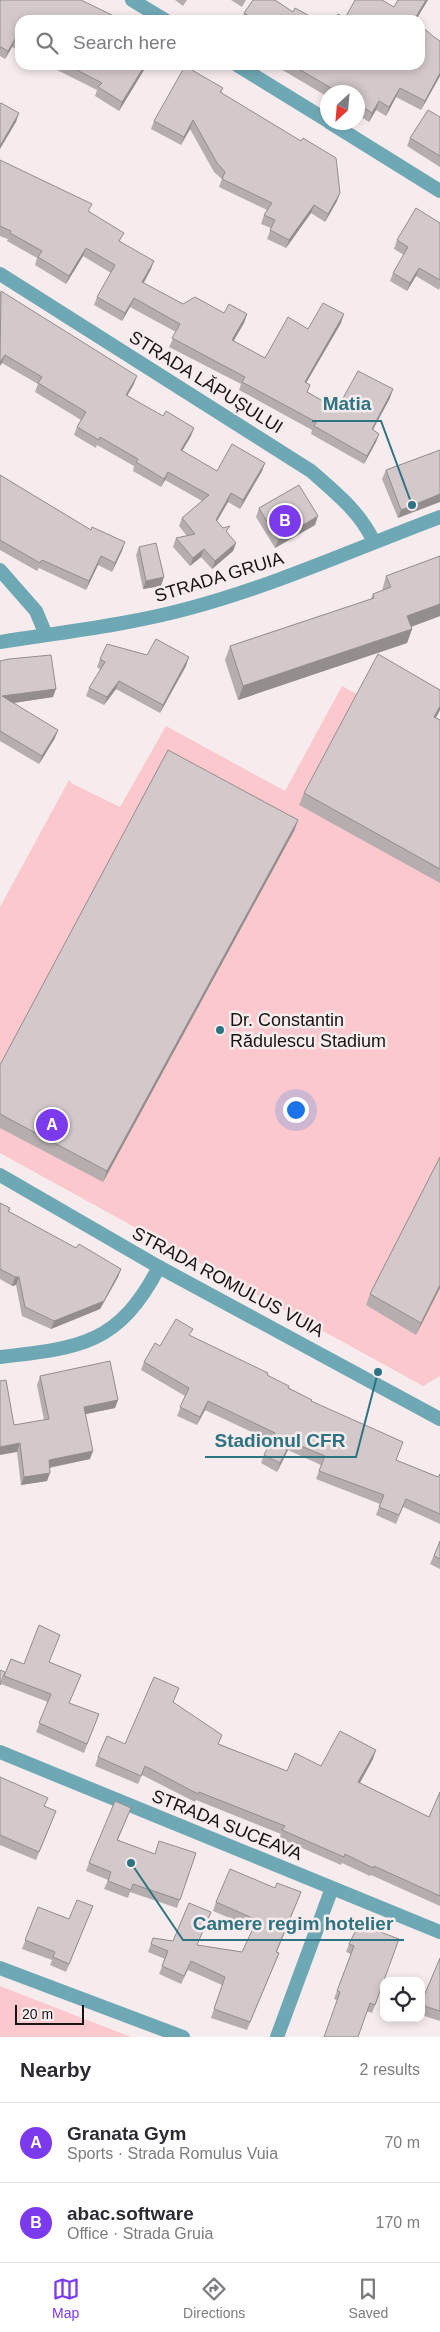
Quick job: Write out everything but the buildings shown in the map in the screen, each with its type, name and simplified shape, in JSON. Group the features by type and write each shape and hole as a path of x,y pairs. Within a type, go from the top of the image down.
{"street":[{"path":"132,0 157,15"},
{"path":"245,70 320,117"},
{"path":"341,130 440,192"},
{"name":"STRADA LĂPUȘULUI","path":"0,274 311,471 350,505 367,527 374,542"},
{"name":"STRADA GRUIA","path":"0,642 128,623 190,608 248,590 440,517"},
{"path":"0,570 36,611 46,635"},
{"name":"STRADA ROMULUS VUIA","path":"0,1175 160,1267 439,1416"},
{"path":"0,1357 77,1345 103,1335 124,1319 145,1295 160,1267"},
{"name":"STRADA SUCEAVA","path":"0,1752 440,1932"},
{"path":"277,2037 332,1888"},
{"path":"0,1968 182,2037"}],"shaded area":[{"name":"Dr. Constantin Rădulescu Stadium","path":"342,686 440,739 440,1376 423,1386 0,1153 0,907 69,780 73,784 120,807 166,726 285,791"},
{"path":"0,1986 131,2037 0,2037"}],"place":[{"name":"Matia","path":"412,505"},
{"name":"abac.software","path":"285,521"},
{"name":"Dr. Constantin Rădulescu Stadium","path":"220,1030"},
{"name":"Granata Gym","path":"52,1125"},
{"name":"Stadionul CFR","path":"378,1372"},
{"name":"Camere regim hotelier","path":"131,1863"}]}
